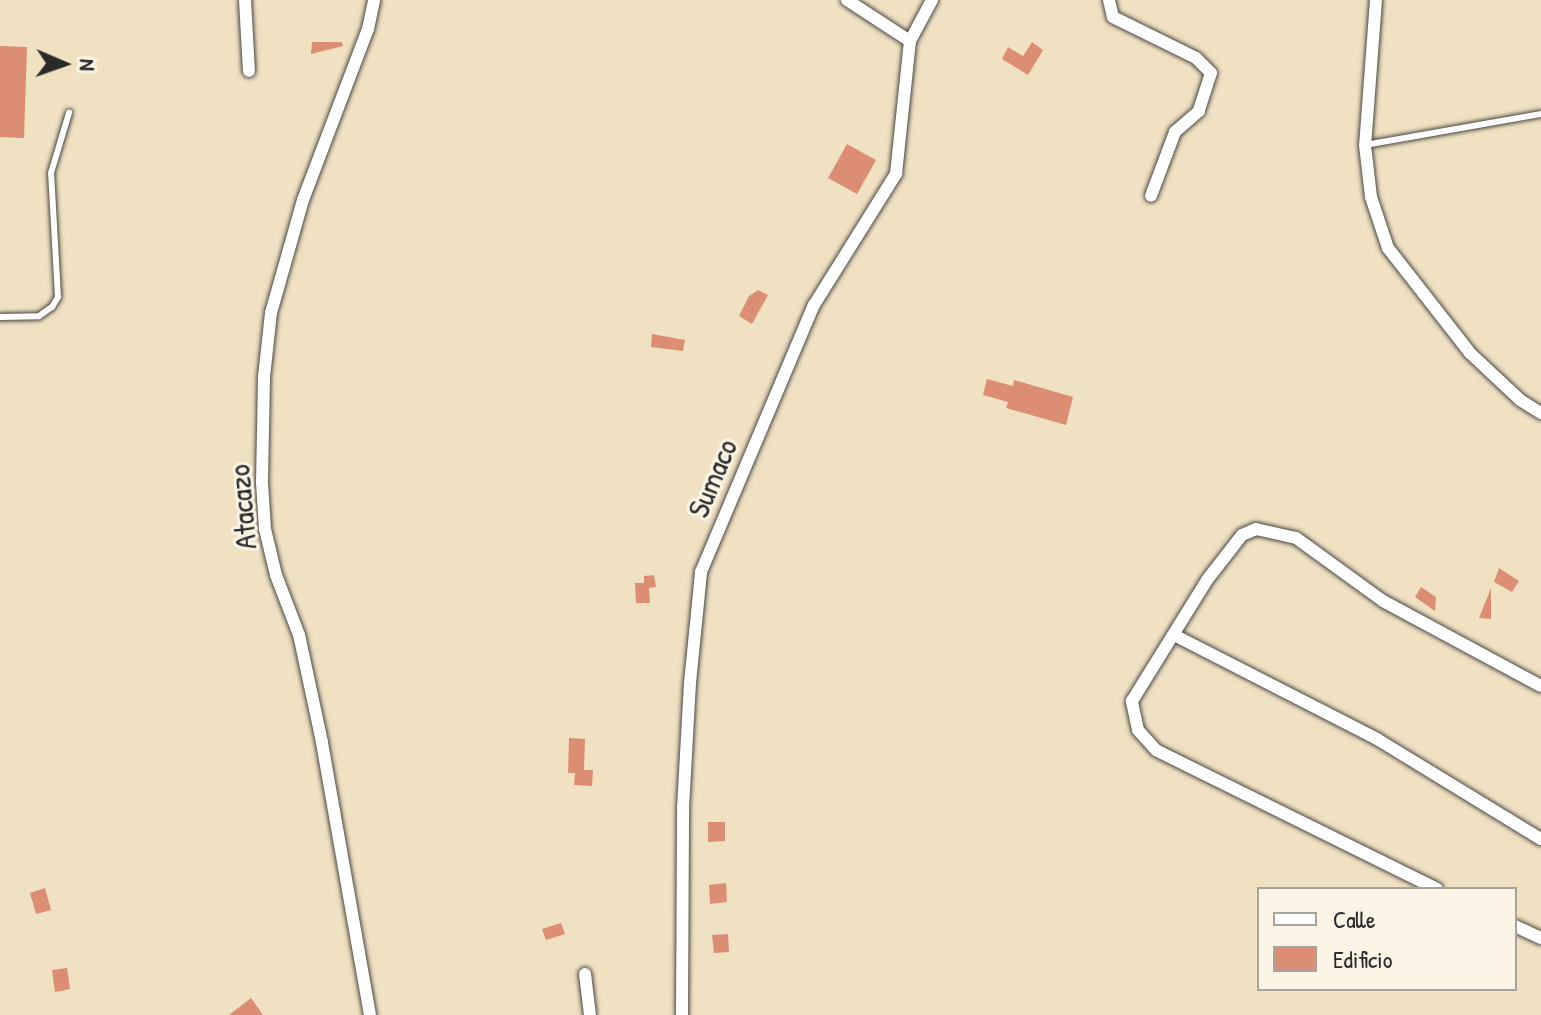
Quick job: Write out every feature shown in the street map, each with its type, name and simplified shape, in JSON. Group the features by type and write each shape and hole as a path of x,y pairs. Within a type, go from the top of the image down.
{"street":[{"path":"245,0 249,71"},
{"name":"Atacazo","path":"370,1015 322,742 299,635 276,575 265,529 262,482 264,377 271,313 303,200 368,29 374,0"},
{"path":"847,0 910,41"},
{"name":"Sumaco","path":"682,1015 683,808 701,572 814,305 896,174 910,41 932,0"},
{"path":"1109,0 1109,12 1113,17 1196,58 1211,73 1199,111 1175,132 1151,196"},
{"path":"1376,0 1365,145 1371,197 1388,248 1470,353 1520,400 1541,413"},
{"path":"1433,887 1320,834 1156,750 1145,741 1133,717 1132,701 1216,568 1242,535 1256,529 1296,538 1383,601 1541,686"},
{"path":"1174,635 1377,739 1541,839"},
{"path":"1517,927 1541,938"},
{"path":"585,974 590,1015"}],"lane":[{"path":"0,317 39,316 52,307 58,297 51,173 69,113"},
{"path":"1365,145 1541,114"}],"building":[{"path":"312,42 342,42 343,46 311,54"},
{"path":"1032,42 1043,50 1028,75 1002,59 1008,47 1023,56"},
{"path":"0,46 27,47 24,138 0,137"},
{"path":"847,144 876,160 857,194 828,178"},
{"path":"758,290 768,295 752,324 739,316 749,296"},
{"path":"652,334 685,340 683,351 651,347"},
{"path":"987,379 1013,386 1014,380 1073,397 1066,425 1006,408 1008,402 983,395"},
{"path":"1499,568 1519,581 1512,592 1494,582"},
{"path":"654,575 656,587 649,588 650,603 636,603 635,583 644,583 644,576"},
{"path":"1421,587 1436,597 1435,611 1415,597"},
{"path":"1491,588 1491,619 1479,618"},
{"path":"569,738 585,739 584,770 593,770 592,786 574,785 575,773 568,773"},
{"path":"708,822 725,822 725,841 708,842"},
{"path":"726,883 727,902 710,904 709,885"},
{"path":"45,888 51,910 36,914 30,893"},
{"path":"561,923 565,934 546,940 542,929"},
{"path":"728,934 729,952 714,953 712,935"},
{"path":"67,968 70,989 55,992 52,970"},
{"path":"251,998 263,1015 229,1015"}]}
